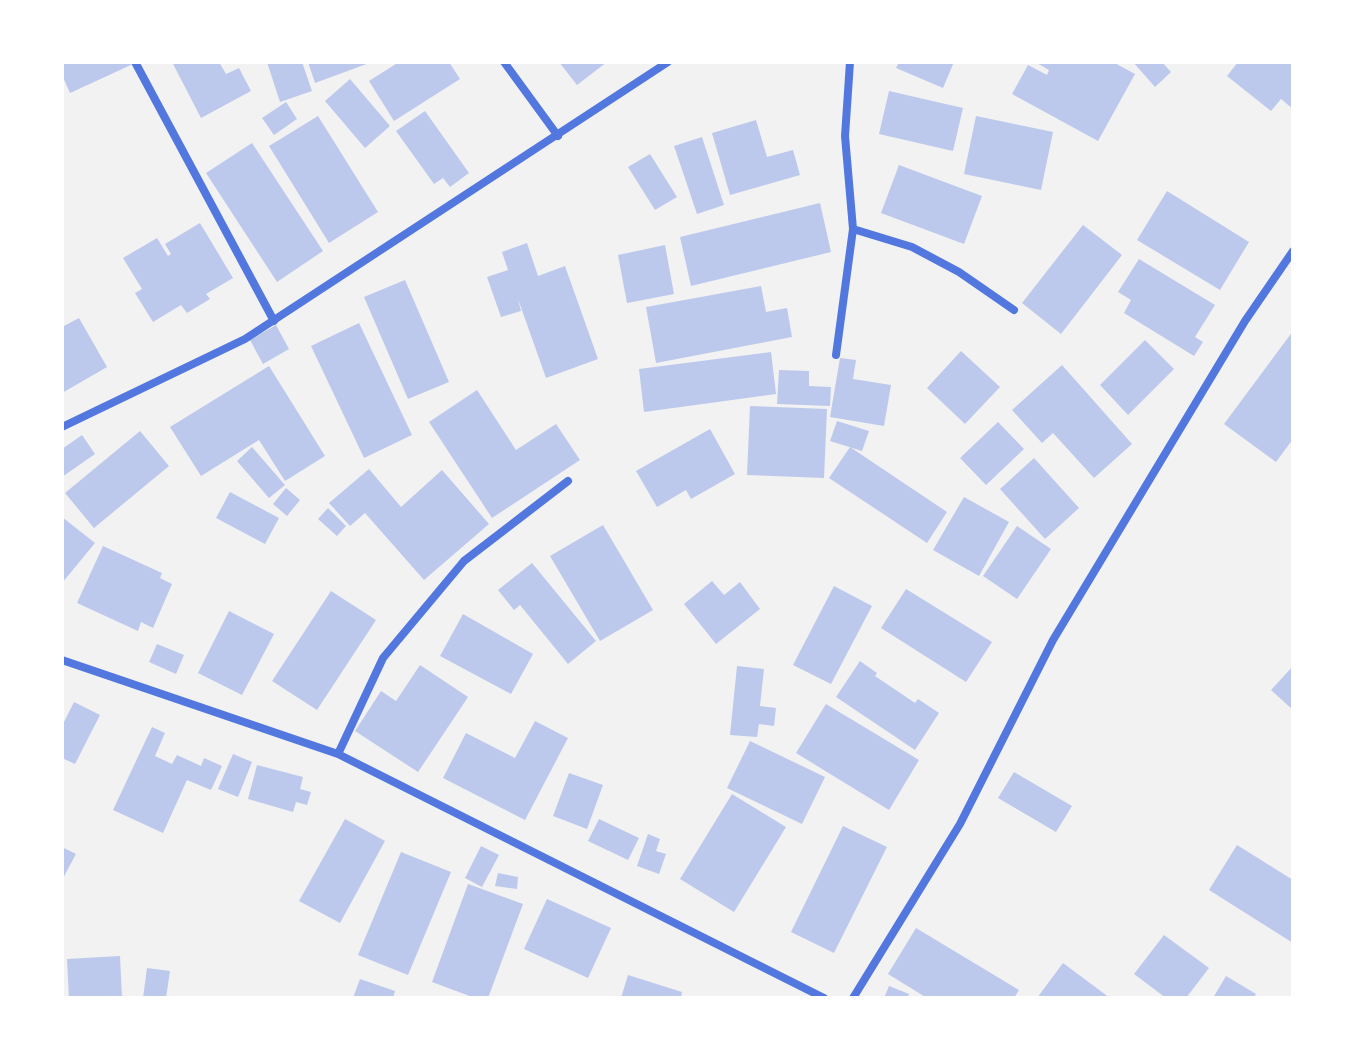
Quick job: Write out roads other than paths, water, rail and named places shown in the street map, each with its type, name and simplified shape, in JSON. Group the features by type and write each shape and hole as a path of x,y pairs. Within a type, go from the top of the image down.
{"street":[{"path":"135,62 274,321"},
{"path":"504,62 558,136"},
{"path":"62,427 245,339 668,62"},
{"path":"836,355 853,229 845,136 850,62"},
{"path":"853,229 912,247 959,272 1014,310"},
{"path":"853,998 960,824 1053,640 1245,321 1293,251"},
{"path":"338,754 383,658 464,561 568,481"},
{"path":"62,660 338,754 824,998"}]}
